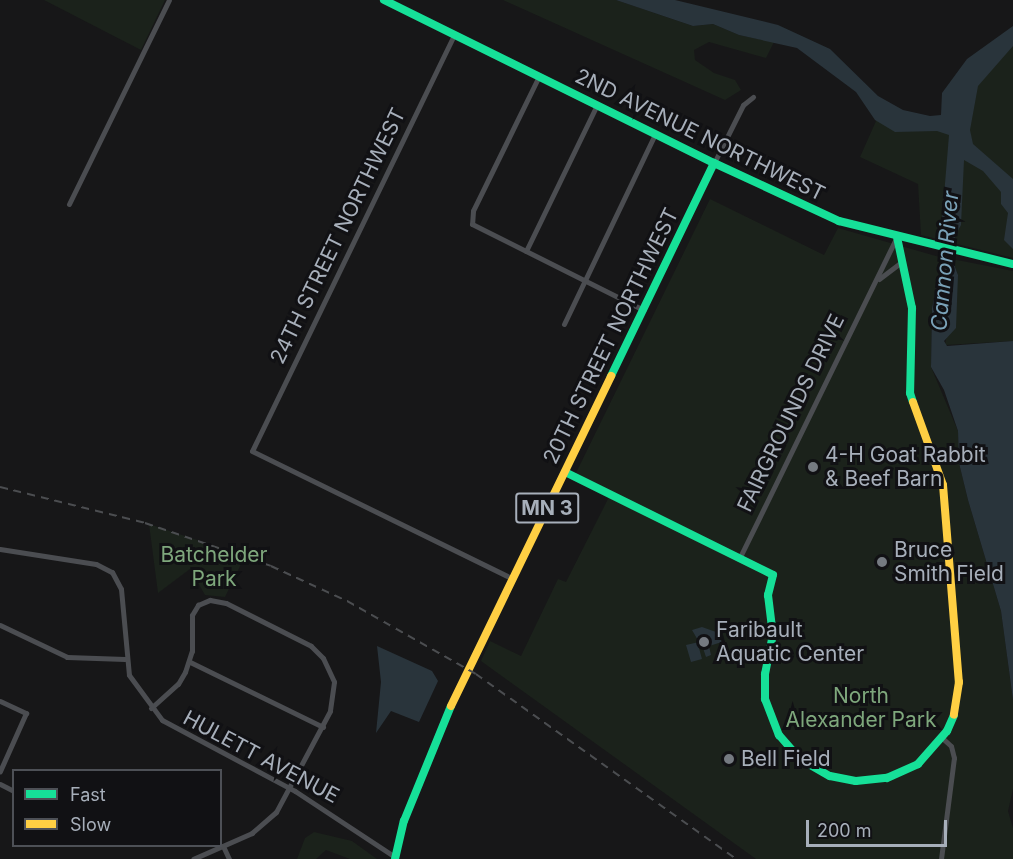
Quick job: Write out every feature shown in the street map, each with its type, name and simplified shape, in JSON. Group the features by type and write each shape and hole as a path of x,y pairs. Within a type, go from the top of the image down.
{"main road":[{"name":"2ND AVENUE NORTHWEST","path":"384,0 830,218 897,237 1013,264"},
{"name":"20TH STREET NORTHWEST","path":"396,858 430,753 714,163"},
{"path":"565,472 773,575 768,595 773,634 765,674 765,699 774,726 789,749 830,776 871,781 913,767 942,738 956,709 959,682 945,501 938,469 910,393 912,308 900,264 897,237"}],"street":[{"path":"69,204 169,0"},
{"name":"24TH STREET NORTHWEST","path":"454,35 252,451 513,579"},
{"path":"539,76 471,219 476,226 644,310"},
{"name":"20TH STREET NORTHWEST","path":"714,163 743,105 753,97"},
{"path":"526,251 597,105"},
{"path":"564,324 655,134"},
{"name":"FAIRGROUNDS DRIVE","path":"739,559 897,237"},
{"name":"FAIRGROUNDS DRIVE","path":"876,282 900,264"},
{"name":"HULETT AVENUE","path":"0,549 96,564 112,572 121,589 125,659 133,684 151,708 176,730 291,789 396,858"},
{"path":"151,708 178,684 190,662 192,615 198,605 215,599 311,646 323,658 334,692 322,727 291,789 268,821 223,846 229,859"},
{"path":"0,625 67,657 125,659"},
{"path":"190,662 322,727"},
{"path":"0,701 27,713 0,771"},
{"path":"941,859 954,758 951,746 942,738"},
{"path":"193,859 221,847"}],"green space":[{"path":"44,0 165,0 141,50"},
{"path":"503,0 616,0 693,26 713,24 739,35 774,42 766,58 709,42 694,50 695,60 714,73 735,80 741,90 725,100"},
{"path":"1013,32 1013,258 921,235 918,184 860,157 880,112 952,122"},
{"name":"North Alexander Park","path":"710,199 824,255 838,228 943,258 932,308 931,367 958,431 959,463 1001,611 1013,700 1013,789 1008,811 1013,828 1013,859 756,859 481,661 490,641 521,656 558,579 566,582 609,497 573,479"},
{"path":"952,259 1013,271 1013,341 945,345 958,275"},
{"name":"Batchelder Park","path":"149,524 245,556 225,597 205,595 190,569 158,593"},
{"path":"314,832 352,841 377,859 350,859 326,850 316,859 297,859 305,838"}],"water":[{"name":"Cannon River","path":"616,0 675,0 778,25 830,49 878,96 903,110 930,116 941,115 942,93 967,59 1013,26 1013,46 978,86 970,130 973,144 1013,179 1013,249 1004,240 1008,213 1001,204 1001,192 983,171 964,160 961,225 955,236 952,259 958,275 956,328 944,341 947,346 1013,341 1013,700 1001,611 959,463 958,431 944,390 931,367 932,308 947,236 942,220 949,135 937,131 895,132 875,120 856,92 797,48 739,35 713,24 693,26"},
{"path":"702,627 716,632 722,642 709,646 711,655 706,657 703,648 699,648 702,659 691,662 686,645 699,642 692,630"},
{"path":"377,646 432,671 438,681 419,722 391,711 376,733 381,682"}],"railway":[{"path":"0,487 145,523 271,566 347,601 476,674 736,859"}],"traffic: fast":[{"path":"384,0 714,163 611,376"},
{"path":"714,163 839,221 1013,264"},
{"path":"897,237 912,308 910,393 913,402"},
{"path":"565,472 773,575 768,595 773,634 765,674 765,699 779,735 800,759 830,776 856,781 887,778 918,764 947,731 954,715"},
{"path":"395,859 404,821 451,706"}],"traffic: slow":[{"path":"451,706 611,376"},
{"path":"913,402 943,485 959,682 954,715"}],"place":[{"name":"4-H Goat Rabbit & Beef Barn","path":"813,467"},
{"name":"Bruce Smith Field","path":"882,562"},
{"name":"Faribault Aquatic Center","path":"704,642"},
{"name":"Bell Field","path":"729,759"}]}
